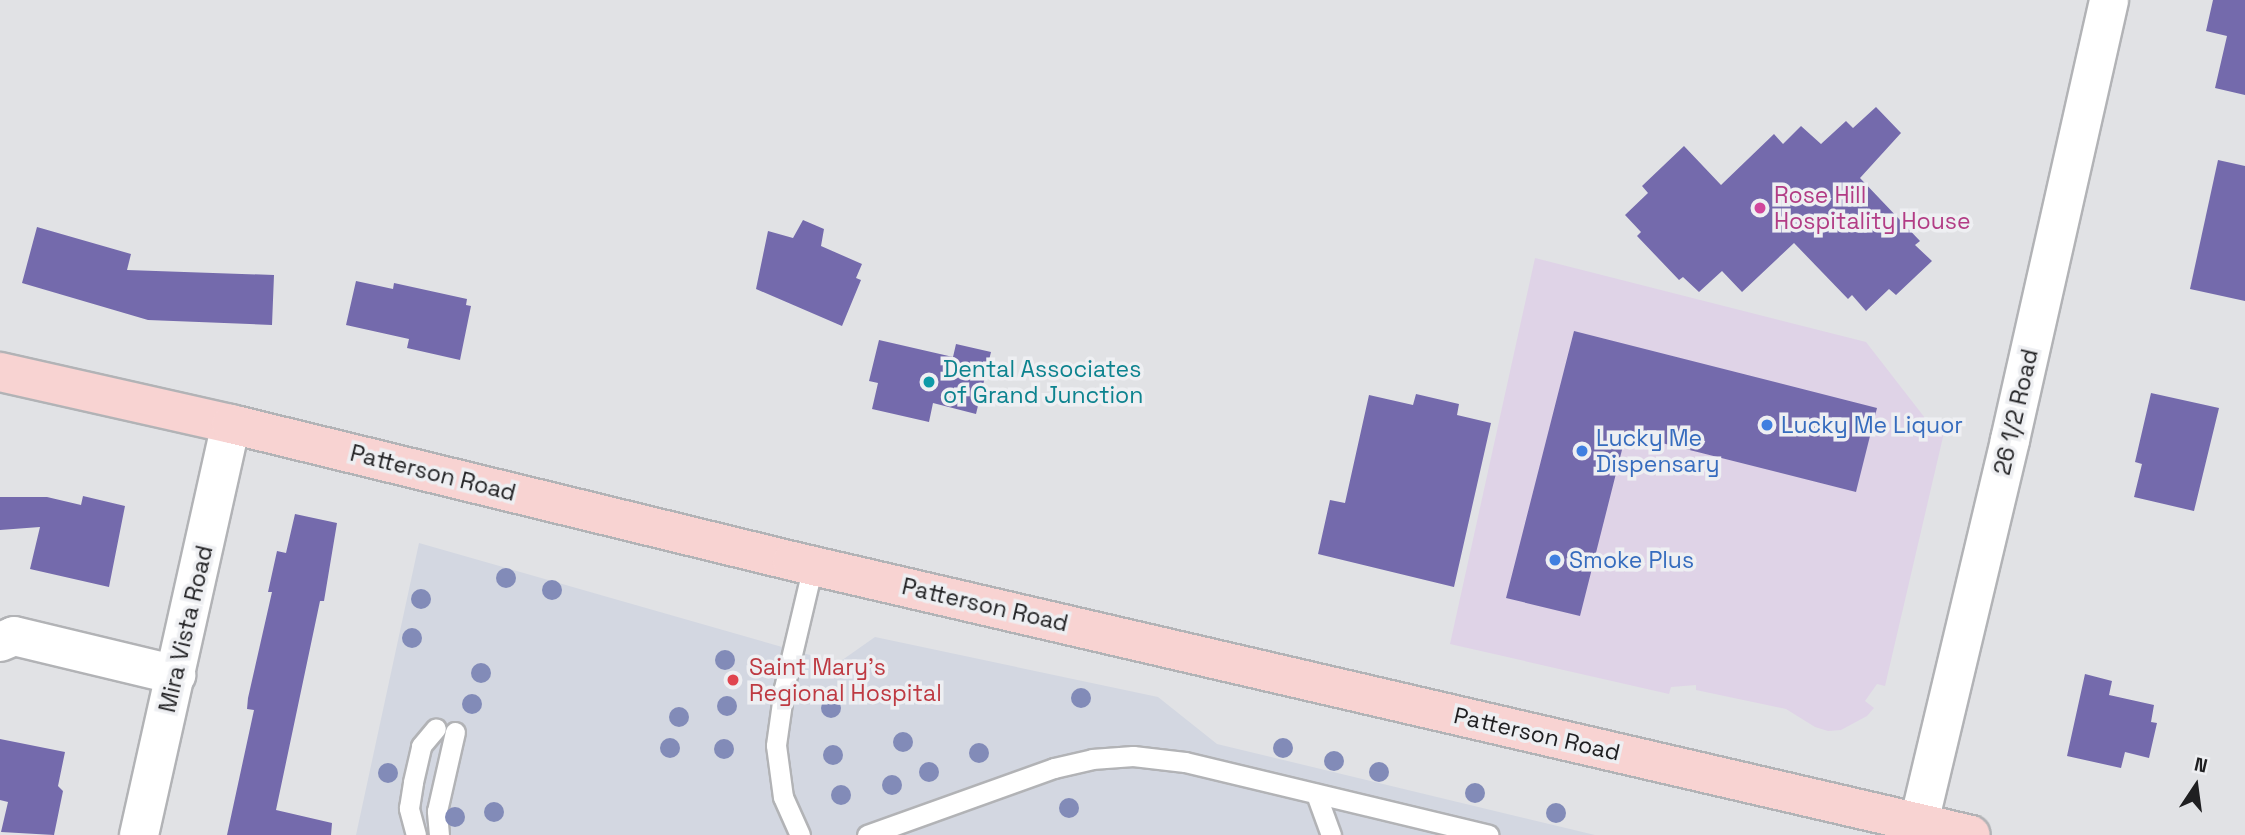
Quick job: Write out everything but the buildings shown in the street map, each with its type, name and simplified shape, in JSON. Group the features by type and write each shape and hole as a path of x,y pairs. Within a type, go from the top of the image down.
{"main road":[{"name":"26 1/2 Road","path":"1918,829 2010,440 2109,0"},
{"name":"Patterson Road","path":"0,372 231,424 1918,829 1971,835"},
{"name":"Mira Vista Road","path":"139,835 231,424"},
{"path":"0,642 14,636 176,675"}],"lane":[{"path":"800,835 783,797 775,745 784,688 813,565"},
{"path":"416,835 409,808 421,746 445,730 437,811 439,835"},
{"path":"867,835 1054,768 1092,759 1133,756 1185,762 1488,835"},
{"path":"1316,794 1331,835"}],"shaded area":[{"path":"1535,258 1866,342 1925,418 1946,424 1885,686 1877,684 1865,701 1874,708 1867,716 1841,730 1828,731 1815,727 1786,709 1696,690 1696,685 1671,687 1669,694 1450,644"},
{"name":"Saint Mary's Regional Hospital","path":"419,543 838,663 875,637 1158,697 1217,744 1595,835 356,835"}],"place":[{"name":"Rose Hill Hospitality House","path":"1760,208"},
{"name":"Dental Associates of Grand Junction","path":"929,382"},
{"name":"Lucky Me Liquor","path":"1767,425"},
{"name":"Lucky Me Dispensary","path":"1582,451"},
{"name":"Smoke Plus","path":"1555,560"},
{"name":"Saint Mary's Regional Hospital","path":"733,680"}]}
